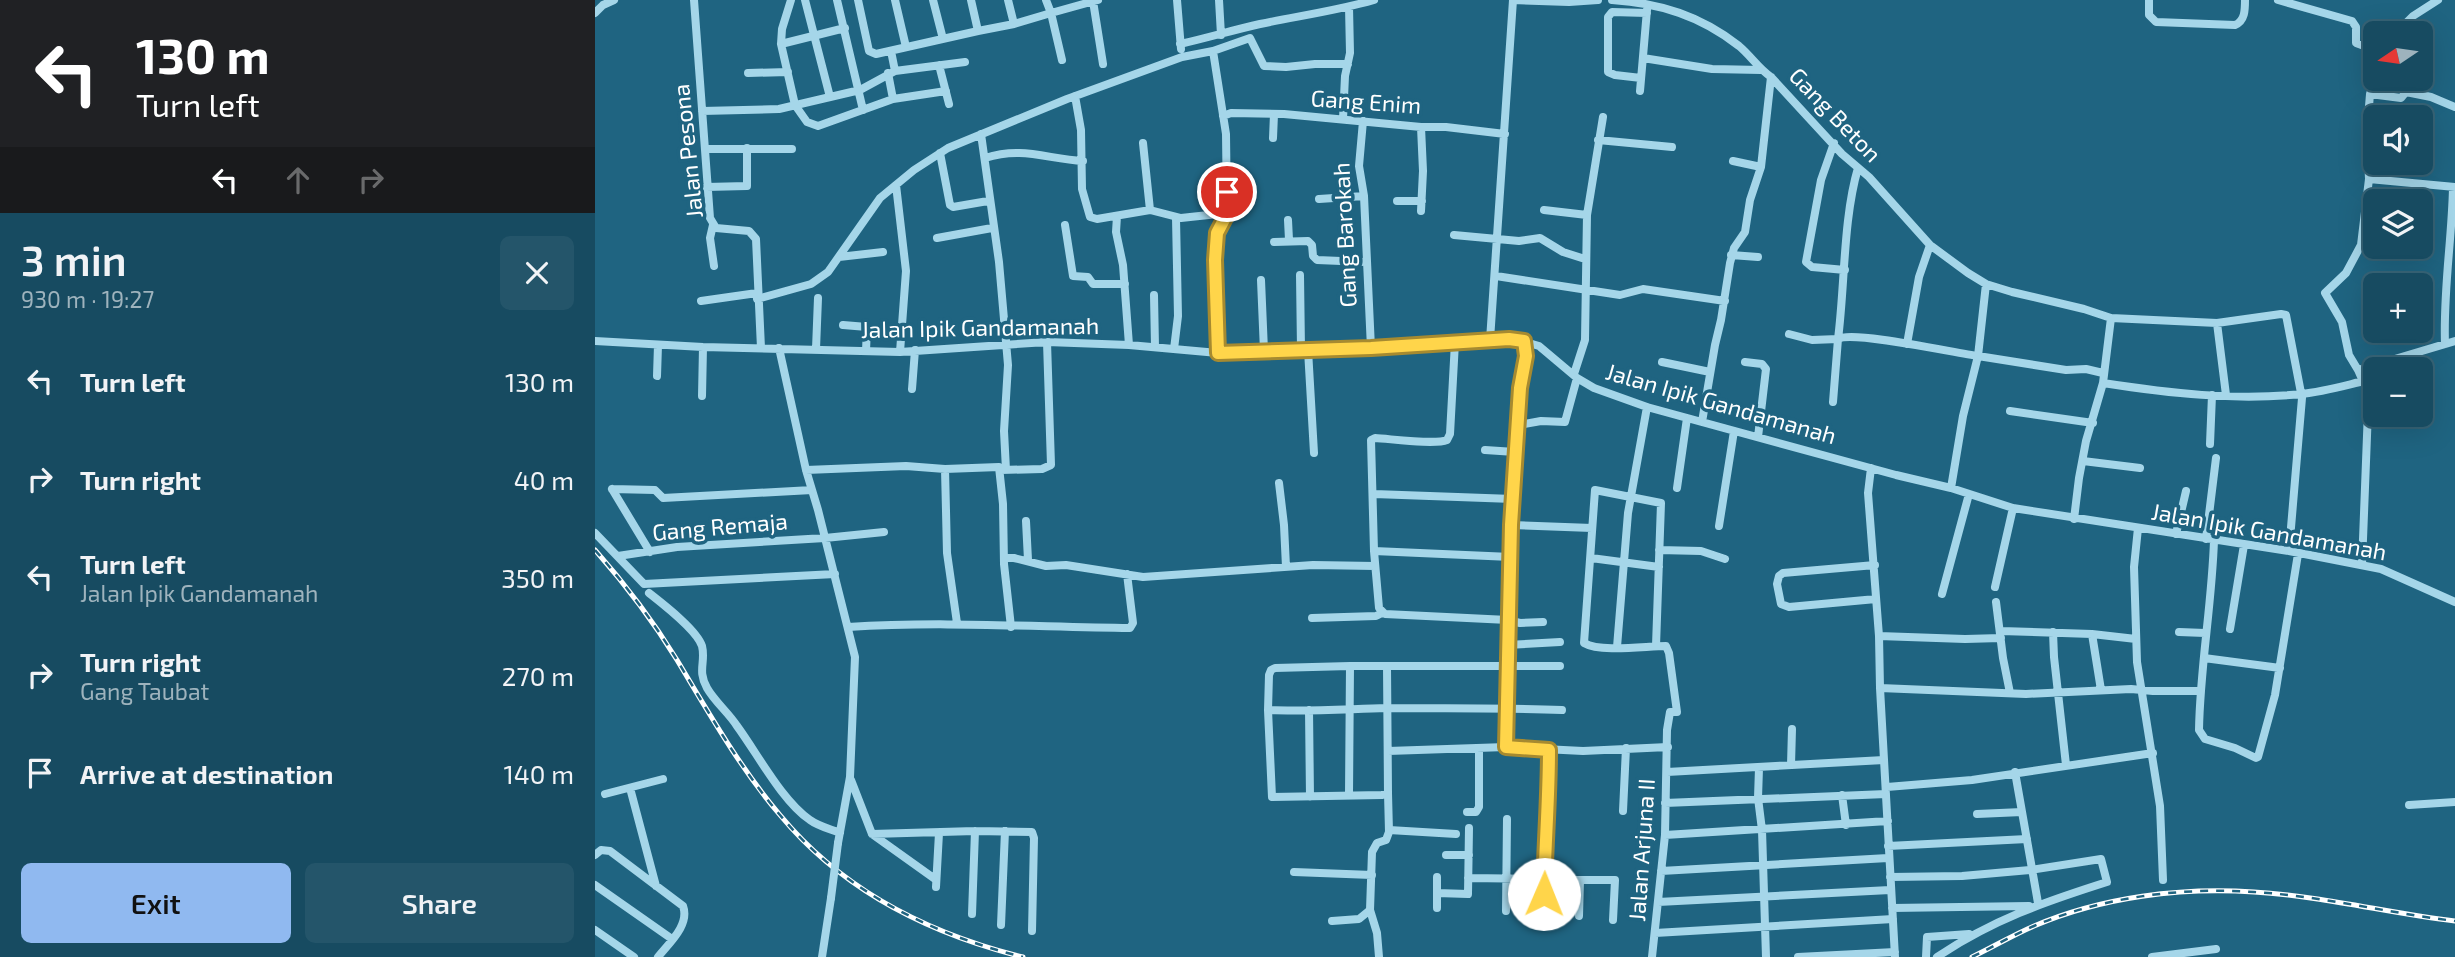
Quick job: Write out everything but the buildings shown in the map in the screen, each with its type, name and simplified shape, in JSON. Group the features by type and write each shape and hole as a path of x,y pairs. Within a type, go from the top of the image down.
{"street":[{"path":"595,13 614,0"},
{"name":"Jalan Pesona","path":"694,0 710,218 713,225 720,229 749,231 755,235 761,348"},
{"path":"791,0 782,29 782,44 795,105 804,118 815,126 893,99 946,90"},
{"path":"805,0 830,97"},
{"path":"837,0 863,110"},
{"path":"858,0 869,51 876,54 1014,24 1082,2 1095,1 1103,64"},
{"path":"895,0 906,47"},
{"path":"933,0 943,39"},
{"path":"971,0 978,31"},
{"path":"1008,0 1014,24"},
{"path":"1046,0 1062,60"},
{"path":"1177,0 1181,50"},
{"path":"1219,0 1221,35"},
{"path":"701,301 757,296 811,284 828,272 877,202 896,185 940,153 981,134 1221,35 1245,27 1349,13 1374,0"},
{"path":"1490,340 1513,0 1598,0"},
{"name":"Gang Beton","path":"1612,0 1677,11 1715,29 1744,51 1869,177 1930,245 1968,274 1986,284 2111,318 2217,323 2286,315 2302,394"},
{"path":"2149,0 2149,15 2156,22 2235,25 2241,22 2244,16 2245,0"},
{"path":"2278,0 2352,20 2356,27 2357,44 2363,46"},
{"path":"2408,21 2438,0"},
{"path":"1640,91 1647,8 1612,12 1608,17 1608,72 1641,78"},
{"path":"1343,119 1350,53 1349,13"},
{"path":"782,44 845,28"},
{"path":"1181,50 1213,51 1250,38 1264,66 1347,64"},
{"path":"891,51 893,99"},
{"path":"1213,51 1226,134 1227,214 1217,233 1215,260 1218,353"},
{"path":"1643,58 1712,69 1761,70"},
{"path":"702,111 769,109 795,105 860,90 892,72 965,62"},
{"path":"939,65 950,104"},
{"path":"748,73 788,72"},
{"path":"1702,422 1731,255 1745,232 1750,200 1761,167 1771,76"},
{"path":"2363,378 2350,359 2342,322 2325,293 2346,273 2361,245 2373,179 2367,131 2376,91"},
{"path":"2376,94 2401,98 2406,92 2414,93 2455,107"},
{"path":"1075,96 1083,161 1082,189 1090,217 1097,219 1150,210 1176,218 1227,214"},
{"name":"Gang Enim","path":"1223,116 1231,113 1275,114 1506,134"},
{"path":"1273,138 1275,114"},
{"path":"1518,421 1524,425 1541,421 1565,422 1585,340 1587,215 1603,117"},
{"name":"Gang Barokah","path":"1363,121 1359,166 1364,196 1371,348"},
{"path":"1421,127 1421,211"},
{"path":"981,134 988,201 999,262 1007,377 1004,558 1011,626"},
{"path":"1598,140 1672,147"},
{"path":"1143,143 1150,210"},
{"path":"1834,143 1821,180 1807,262 1812,267 1845,270"},
{"path":"706,187 747,186 747,148"},
{"path":"705,149 792,149"},
{"path":"985,158 1019,151 1055,159 1083,161"},
{"path":"940,153 951,206 988,201"},
{"path":"1733,161 1761,167"},
{"path":"1833,402 1847,231 1858,168"},
{"path":"2373,179 2454,187 2445,290 2445,344"},
{"path":"896,185 906,271 900,352"},
{"path":"1319,199 1364,196"},
{"path":"1397,201 1422,201"},
{"path":"1544,210 1587,215"},
{"path":"1117,216 1116,232 1125,285 1129,345"},
{"path":"1174,349 1178,316 1176,218"},
{"path":"1289,220 1289,240"},
{"path":"713,225 710,238 714,266"},
{"path":"1065,225 1073,276 1088,277 1093,284 1125,285"},
{"path":"937,238 992,228"},
{"path":"1454,235 1525,241 1541,238 1563,252 1585,259"},
{"path":"1275,242 1289,240 1311,243 1313,256 1317,260 1365,262"},
{"path":"1907,344 1920,272 1930,245"},
{"path":"839,257 883,252"},
{"path":"1731,255 1758,257"},
{"path":"1300,275 1314,453"},
{"path":"1496,276 1621,295 1643,289 1725,300"},
{"path":"1261,280 1264,351"},
{"path":"1951,488 1963,416 1978,356 1986,284"},
{"path":"2445,290 2455,289"},
{"path":"1154,295 1155,347"},
{"path":"816,349 818,298"},
{"path":"2074,519 2083,461 2103,378 2111,318"},
{"path":"2217,323 2226,395"},
{"path":"843,326 867,327 866,351"},
{"path":"1789,334 1804,339 1838,339 1846,336 2066,370 2086,369 2103,378 2159,391 2242,398 2302,394 2363,380"},
{"name":"Jalan Ipik Gandamanah","path":"595,341 703,347 900,352 1047,342 1129,345 1218,353 1371,348 1509,339 1524,341 1539,346 1575,376 1602,392 1647,407 1951,488 2013,509 2362,565 2395,575 2455,602"},
{"path":"1506,747 1511,525 1515,452 1526,356 1524,341"},
{"path":"2358,370 2455,341"},
{"path":"806,470 997,466 1004,470 1042,469 1051,465 1047,342"},
{"path":"1382,613 1379,608 1374,551 1372,439 1447,440 1450,434 1455,342"},
{"path":"657,376 658,345"},
{"path":"702,396 703,347"},
{"path":"779,348 806,470 855,657 850,777 839,833 822,957"},
{"path":"912,389 915,350"},
{"path":"1663,362 1710,372"},
{"path":"1745,362 1762,364 1766,369 1758,437"},
{"path":"2216,458 2210,540 2213,564 2205,633 2199,730 2202,737 2257,758 2280,668 2293,552 2302,394"},
{"path":"2210,444 2212,395"},
{"path":"1617,647 1631,498 1647,407"},
{"path":"2010,411 2093,423"},
{"path":"1677,488 1687,418"},
{"path":"2362,565 2368,427"},
{"path":"1719,526 1734,431"},
{"path":"1485,450 1515,452"},
{"path":"2083,461 2140,468"},
{"path":"1798,957 1895,955 1875,565 1868,493 1871,468"},
{"path":"945,469 947,553 957,623"},
{"path":"1279,483 1286,567"},
{"path":"650,552 613,489 655,490 663,498 812,491"},
{"path":"1595,490 1631,498 1661,503 1656,646 1590,646 1584,643 1595,490"},
{"path":"2176,534 2186,491"},
{"path":"1374,494 1513,499"},
{"path":"1942,593 1969,494"},
{"path":"1995,587 2013,509"},
{"path":"1026,521 1028,560"},
{"path":"1511,525 1592,528"},
{"path":"2138,528 2134,568 2137,662 2161,813 2163,880"},
{"name":"Gang Remaja","path":"618,556 677,547 884,532"},
{"path":"595,533 644,584 835,573"},
{"path":"2230,629 2244,545"},
{"path":"1659,550 1701,551 1725,559"},
{"path":"1374,551 1511,557"},
{"path":"1004,558 1143,577 1286,567 1375,566"},
{"path":"1591,558 1659,567"},
{"path":"1875,565 1783,573 1777,584 1781,604 1789,607 1876,599"},
{"path":"848,627 957,623 1130,628 1133,623 1127,573"},
{"path":"649,593 675,613 700,641 703,649 701,674 706,687 735,722 793,804 810,820 839,833"},
{"path":"1996,602 2010,693"},
{"path":"1312,618 1376,616 1382,613 1508,620 1520,623 1543,622"},
{"path":"1879,636 1965,639 2053,632 2136,639"},
{"path":"2053,632 2066,765"},
{"path":"2179,632 2205,633"},
{"path":"2092,634 2101,690"},
{"path":"1507,645 1560,642"},
{"name":"Jalan Arjuna II","path":"1652,957 1665,835 1670,712 1678,712 1668,647 1656,646"},
{"path":"2204,657 2280,668"},
{"path":"1388,793 1272,797 1268,710 1269,675 1272,669 1350,666 1560,666"},
{"path":"1349,795 1350,666"},
{"path":"1380,957 1370,910 1373,847 1386,839 1389,830 1387,666"},
{"path":"1880,688 2059,694 2101,690 2201,691"},
{"path":"1268,710 1562,710"},
{"path":"1309,710 1310,797"},
{"path":"1791,730 1791,765"},
{"path":"1388,751 1506,747 1583,751 1668,747"},
{"path":"1467,812 1474,813 1479,807 1479,748"},
{"path":"1623,811 1626,748"},
{"path":"1544,909 1549,750"},
{"path":"1665,803 1887,791 2153,753"},
{"path":"1667,772 1884,760"},
{"path":"1759,768 1758,798 1762,830 1766,957"},
{"path":"2015,772 2035,905"},
{"path":"850,777 871,834 936,883 939,833"},
{"path":"605,794 663,779"},
{"path":"630,788 656,886"},
{"path":"1842,795 1846,825"},
{"path":"2409,805 2455,802"},
{"path":"1977,814 2022,812"},
{"path":"1506,911 1507,819"},
{"path":"1665,835 1888,821"},
{"path":"1437,893 1468,894 1469,828"},
{"path":"1389,830 1456,834"},
{"path":"972,914 975,831"},
{"path":"1001,925 1005,831"},
{"path":"871,834 1030,832 1034,835 1032,931"},
{"path":"1888,846 2027,839"},
{"path":"595,855 606,849 610,850 684,906 685,922 658,957"},
{"path":"1446,855 1469,855"},
{"path":"1661,871 1888,858"},
{"path":"1889,877 1962,876 2030,870 2100,859 2108,881 2035,905 1971,934 1937,957"},
{"path":"1294,872 1372,875"},
{"path":"1437,877 1437,908"},
{"path":"1468,878 1615,880 1613,920"},
{"path":"1579,916 1580,880"},
{"path":"595,885 671,939"},
{"path":"1658,902 1890,890"},
{"path":"1892,908 2035,905"},
{"path":"1332,921 1359,919 1370,910"},
{"path":"1655,933 1892,919"},
{"path":"595,930 634,957"},
{"path":"1926,957 1927,937 1971,934"},
{"path":"2152,957 2216,949"}],"railway":[{"path":"595,550 628,589 658,631 725,740 752,778 804,842 831,866 890,906 955,936 1023,957"},
{"path":"1972,957 2060,916 2114,901 2170,893 2226,891 2279,894 2455,921"}],"route":[{"path":"1227,192 1227,214 1217,233 1215,260 1218,353 1371,348 1509,339 1524,341 1526,356 1520,388 1511,525 1506,747 1549,750 1544,894"}]}
